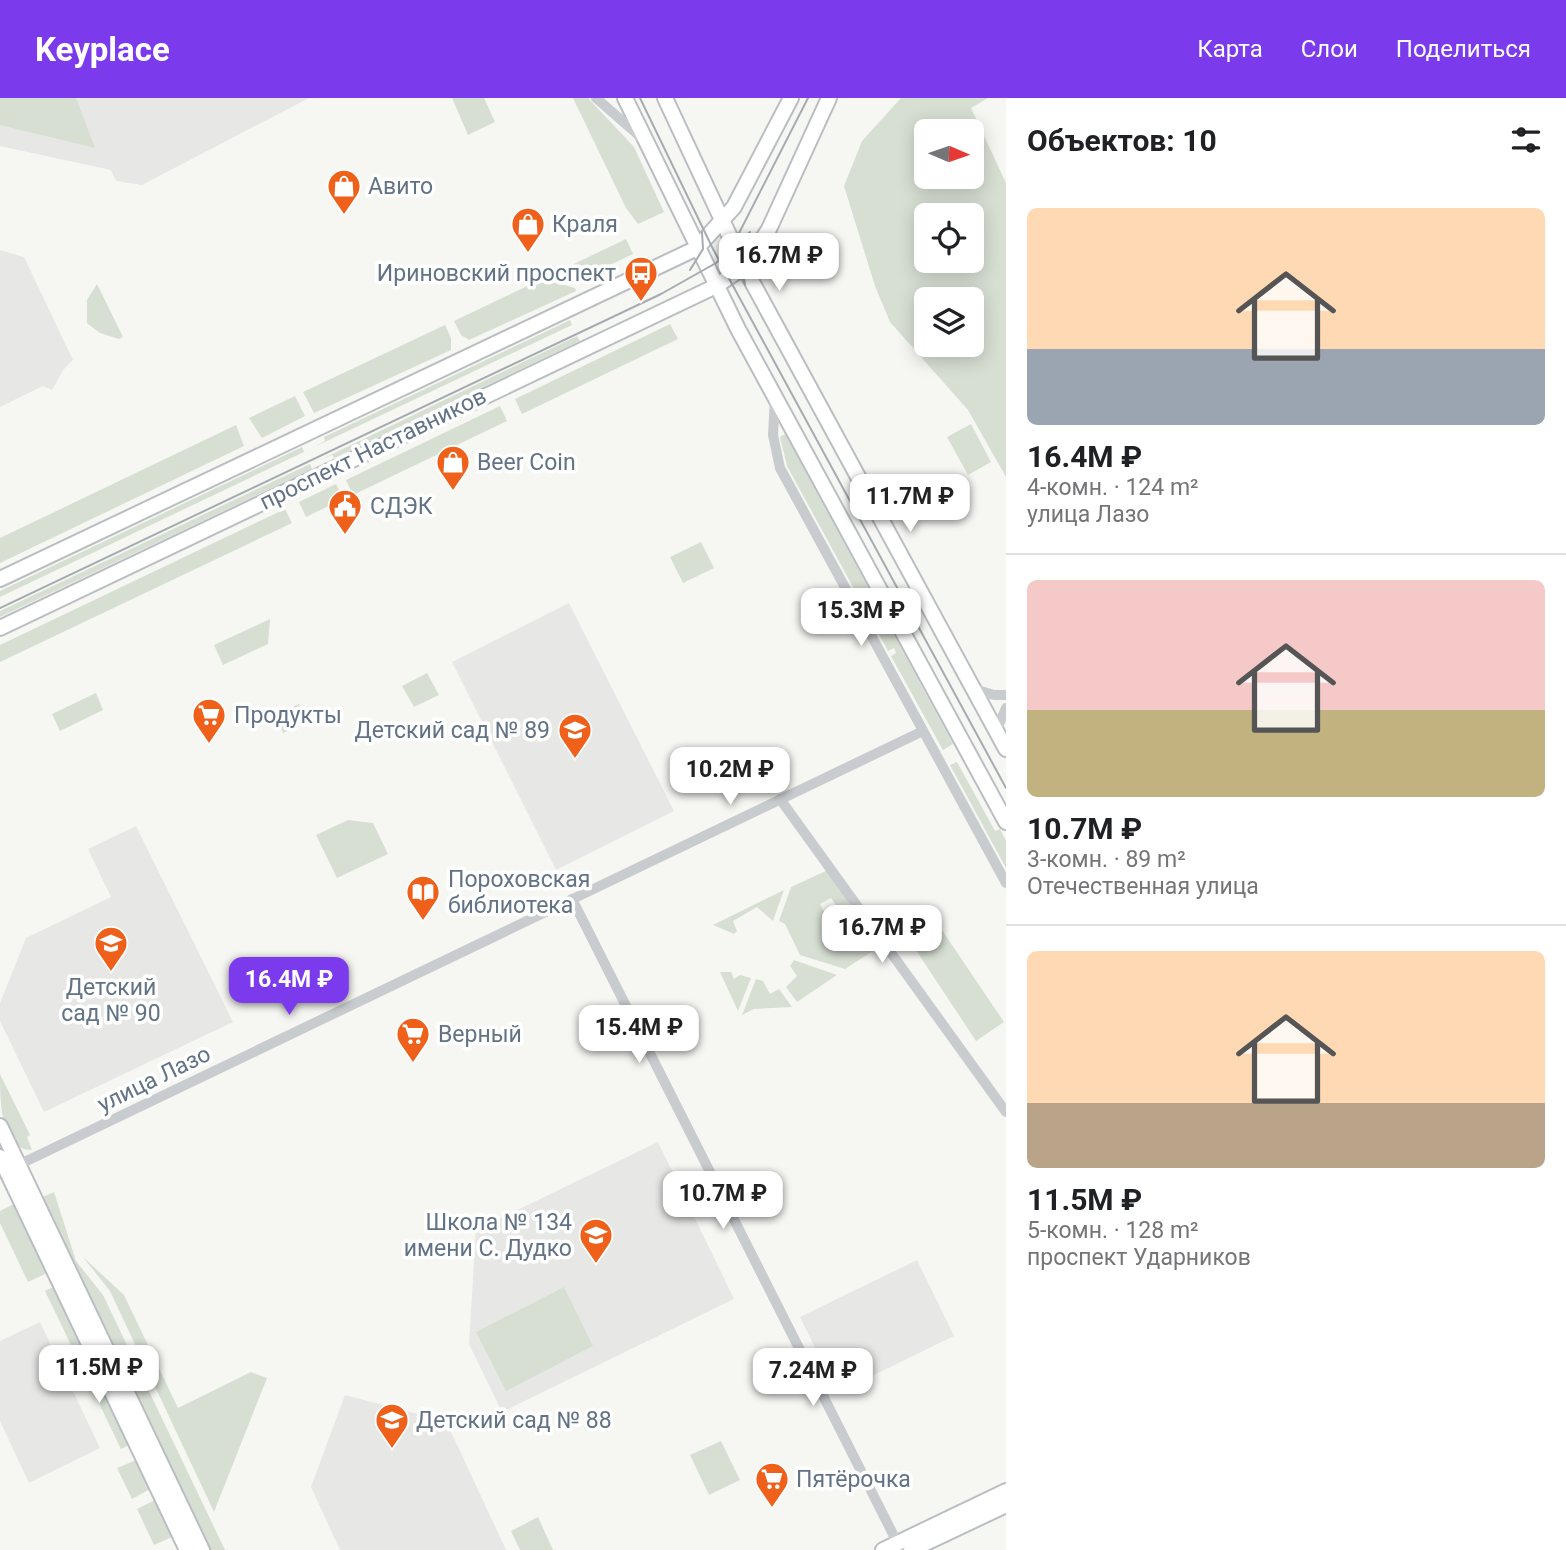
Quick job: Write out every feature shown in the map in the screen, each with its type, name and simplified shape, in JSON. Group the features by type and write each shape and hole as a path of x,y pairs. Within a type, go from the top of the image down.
{"main road":[{"path":"625,98 716,286 1006,822"},
{"path":"665,98 744,267 1006,749"},
{"name":"проспект Наставников","path":"0,579 697,248 722,222 745,188 791,98"},
{"path":"744,267 769,229 829,98"},
{"name":"проспект Наставников","path":"0,628 716,286 744,267"},
{"path":"0,1126 13,1168 187,1550"},
{"path":"0,1157 13,1168 202,1550"},
{"path":"883,1550 900,1546 1006,1491"},
{"path":"911,1550 1006,1505"}],"street":[{"path":"596,98 645,140"},
{"path":"775,397 774,443 780,468 1006,883"},
{"path":"974,689 994,695 1006,695"},
{"path":"996,731 1006,708"},
{"name":"улица Лазо","path":"13,1168 923,731"},
{"path":"780,799 1006,1112"},
{"path":"572,899 900,1546"}],"shaded area":[{"path":"0,98 309,98 142,185 116,181 111,170 0,146"},
{"path":"0,98 76,98 95,148 0,125"},
{"path":"452,98 484,98 495,122 468,135"},
{"path":"573,98 588,98 634,147 664,212 638,224 626,208"},
{"path":"901,98 988,98 971,108 976,119 914,119 914,189 984,189 984,136 1006,183 1006,477 968,410 921,357 984,357 984,287 914,287 914,349 890,322 875,286 844,186 862,141"},
{"path":"626,239 633,254 576,281 551,275"},
{"path":"0,250 24,257 73,360 63,370 52,390 43,386 0,407"},
{"path":"542,279 575,288 576,291 469,340 461,335 454,321"},
{"path":"97,284 123,337 119,339 100,333 87,323 87,300"},
{"path":"570,320 572,325 312,448 325,441 324,437"},
{"path":"670,324 678,339 522,414 515,399"},
{"path":"445,325 451,338 451,350 314,413 303,392"},
{"path":"577,336 580,341 334,458 332,455 318,461"},
{"path":"295,396 305,416 262,438 249,418"},
{"path":"500,406 507,421 353,495 346,480"},
{"path":"971,424 991,462 968,475 947,437"},
{"path":"236,425 244,446 0,563 0,538"},
{"path":"785,434 953,744 943,750 891,656 896,653 894,648 888,651 787,466 780,437"},
{"path":"302,447 304,452 0,597 0,591"},
{"path":"310,464 312,469 0,617 0,611"},
{"path":"336,484 343,499 306,517 299,502"},
{"path":"285,509 292,523 0,662 0,645"},
{"path":"701,542 714,568 683,583 670,557"},
{"name":"Детский сад № 89","path":"569,603 674,811 556,870 452,662"},
{"path":"270,619 268,644 223,665 214,645"},
{"path":"427,673 439,695 414,707 402,686"},
{"path":"96,693 103,710 60,731 52,714"},
{"path":"299,704 307,722 283,733 275,715"},
{"path":"957,762 995,831 1000,829 1006,841 1006,868 950,765"},
{"path":"348,820 373,823 388,854 337,878 316,835"},
{"name":"Детский сад № 90","path":"136,826 233,1022 44,1112 0,1021 0,1003 26,938 111,897 88,849"},
{"path":"828,870 855,906 842,914 831,898 820,904 836,934 850,926 846,920 859,912 882,945 845,969 800,955 785,924 779,921 791,887"},
{"path":"784,890 773,921 757,907 733,921 737,931 734,934 713,925"},
{"path":"927,908 1004,1022 976,1041 900,926"},
{"path":"794,960 837,975 797,1002 786,987 797,976 790,966"},
{"path":"720,972 731,972 734,979 740,975 751,978 738,1011"},
{"path":"756,979 763,981 770,994 779,989 792,1007 754,1009 742,1015"},
{"path":"0,1074 30,1135 27,1137 32,1150 21,1148 13,1142 8,1132 0,1096"},
{"name":"Школа № 134 имени С. Дудко","path":"658,1142 734,1299 502,1412 469,1344 476,1230"},
{"path":"54,1192 76,1261 103,1295 225,1550 207,1550 40,1198"},
{"path":"14,1204 47,1273 28,1282 0,1223 0,1211"},
{"path":"83,1257 124,1295 178,1408 251,1372 267,1378 214,1512 110,1291"},
{"path":"917,1260 954,1336 837,1393 800,1317"},
{"path":"53,1287 129,1445 121,1449 45,1291"},
{"path":"564,1287 593,1346 506,1391 476,1332"},
{"path":"40,1322 100,1448 29,1483 0,1421 0,1341"},
{"name":"Детский сад № 88","path":"345,1395 446,1421 506,1550 340,1550 311,1487"},
{"path":"721,1441 740,1480 709,1495 690,1455"},
{"path":"136,1460 150,1489 132,1499 117,1468"},
{"path":"155,1500 172,1537 154,1545 137,1509"},
{"path":"538,1517 553,1550 520,1550 511,1531"}],"tram line":[{"path":"640,98 713,249 1006,788"},
{"path":"736,239 808,98"},
{"path":"690,270 703,249 702,232"},
{"path":"0,608 661,294 716,263 750,232"},
{"path":"745,285 740,257 746,241"}],"place":[{"name":"Авито","path":"344,216"},
{"name":"Краля","path":"528,254"},
{"name":"Ириновский проспект","path":"641,303"},
{"name":"Beer Coin","path":"453,492"},
{"name":"СДЭК","path":"345,536"},
{"name":"Продукты","path":"209,745"},
{"name":"Детский сад № 89","path":"575,760"},
{"name":"Пороховская библиотека","path":"423,922"},
{"name":"Детский сад № 90","path":"111,973"},
{"name":"Верный","path":"413,1064"},
{"name":"Школа № 134 имени С. Дудко","path":"596,1265"},
{"name":"Детский сад № 88","path":"392,1450"},
{"name":"Пятёрочка","path":"772,1509"}]}
